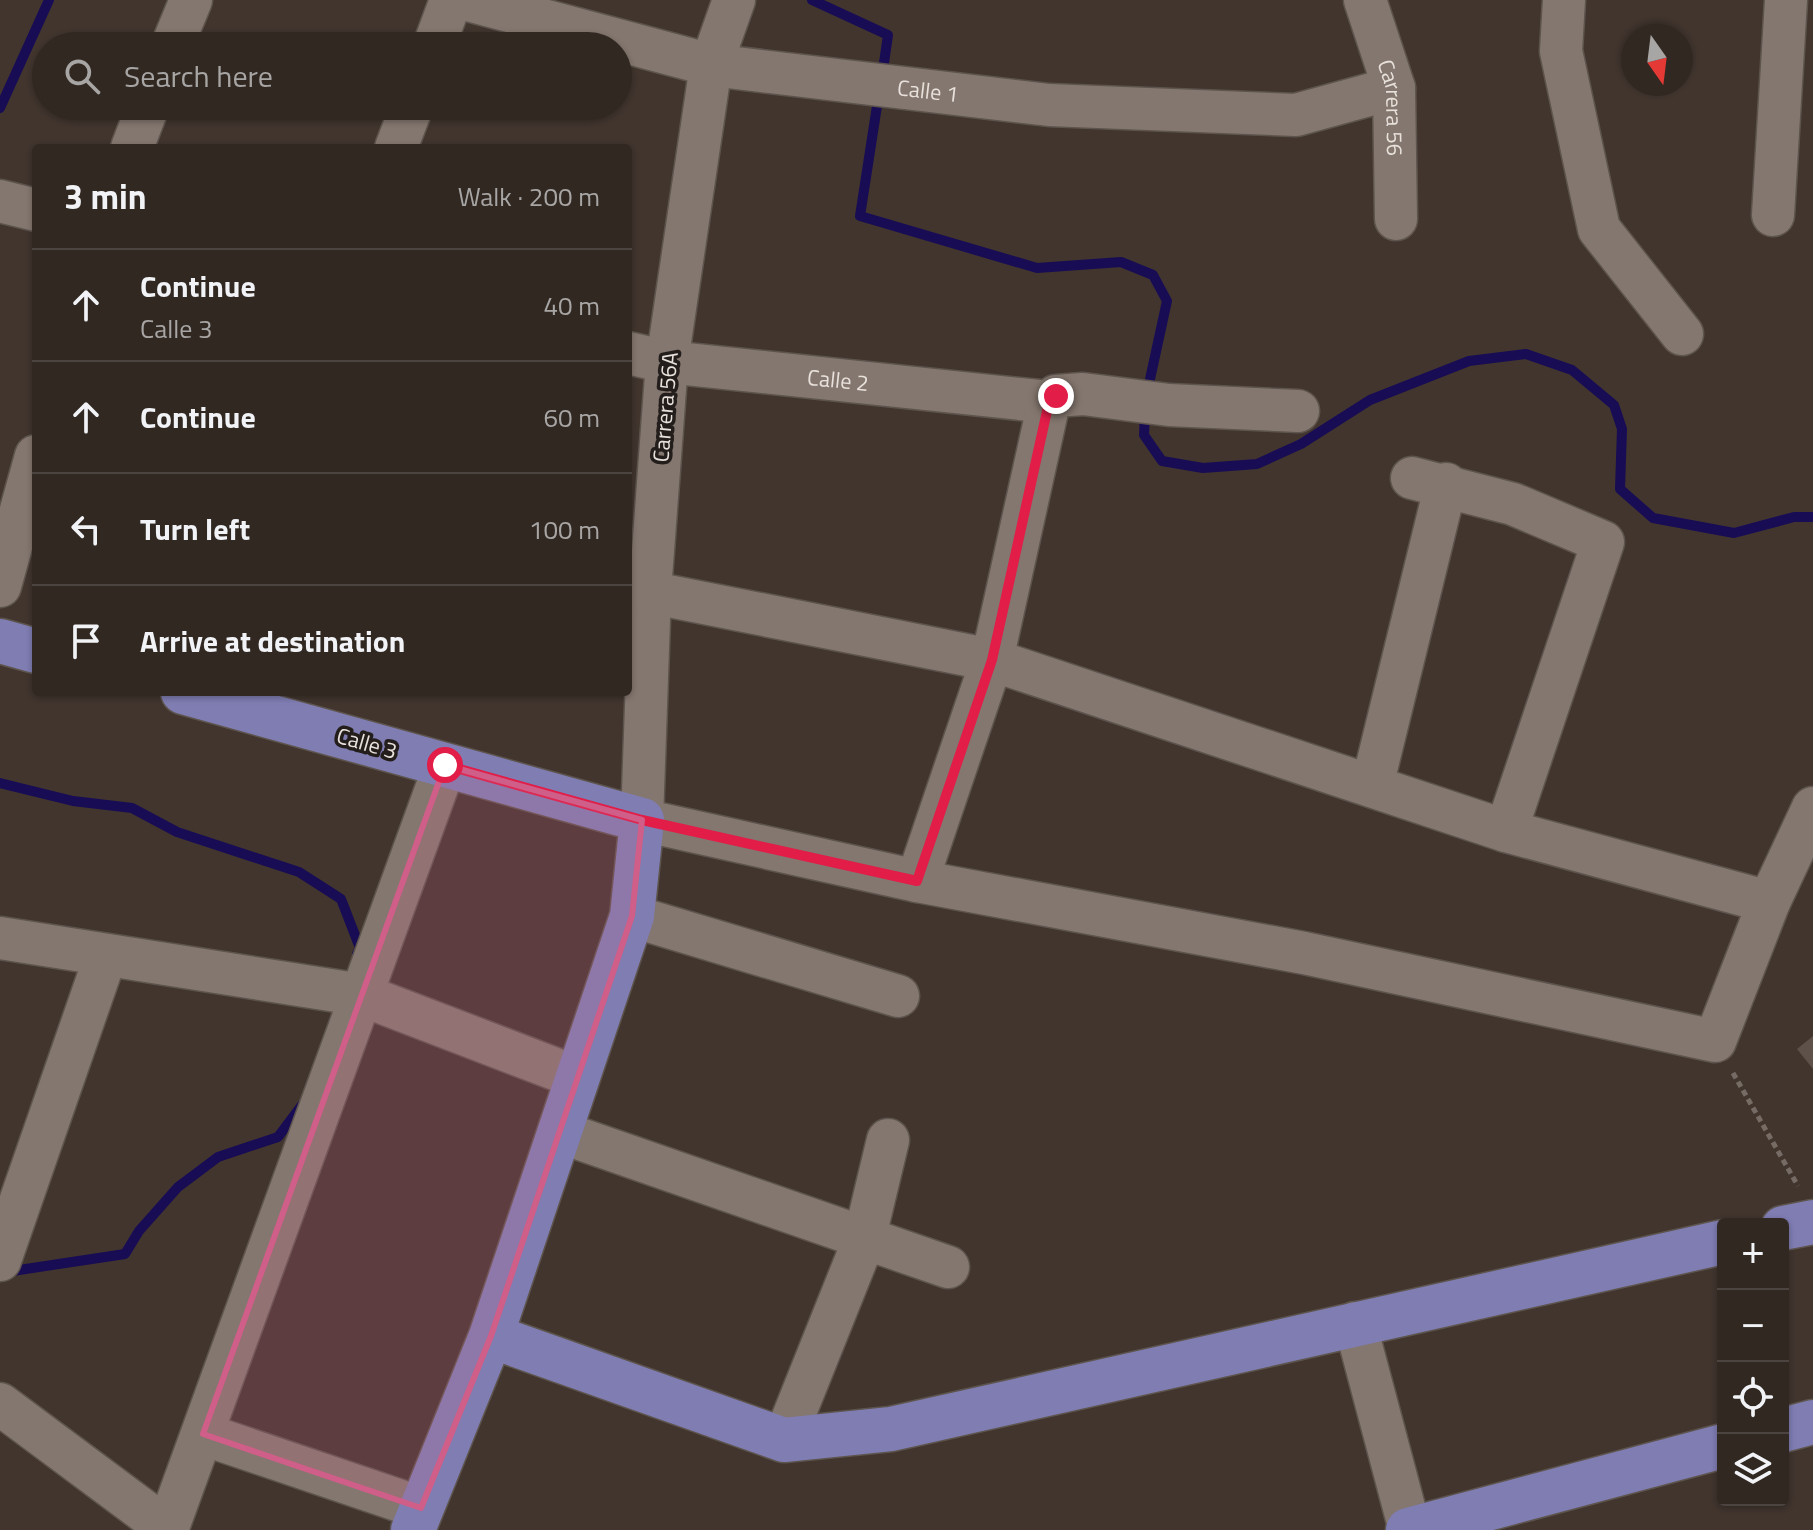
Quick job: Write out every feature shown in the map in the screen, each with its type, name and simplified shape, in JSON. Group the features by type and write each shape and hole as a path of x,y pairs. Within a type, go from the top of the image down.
{"main road":[{"path":"0,641 32,650"},
{"name":"Calle 3","path":"212,696 263,703 445,765 642,820"},
{"path":"417,1519 491,1336 632,916 642,820"},
{"path":"491,1336 784,1440 891,1429 1717,1243"},
{"path":"1789,1428 1813,1422"},
{"path":"1409,1530 1717,1448"}],"street":[{"path":"178,32 191,0"},
{"path":"439,32 451,0"},
{"name":"Calle 1","path":"468,0 588,32"},
{"name":"Carrera 56A","path":"642,820 639,589 648,358 711,65 734,0"},
{"name":"Carrera 56","path":"1365,0 1394,88 1396,219"},
{"path":"1564,0 1561,51 1599,229 1682,334"},
{"path":"1773,215 1795,158 1786,0"},
{"name":"Calle 1","path":"632,44 711,65 1049,105 1296,115 1394,88"},
{"path":"134,144 143,120"},
{"path":"398,144 407,120"},
{"path":"0,201 32,209"},
{"name":"Calle 2","path":"648,358 1049,402 1056,396 1116,397 1169,405 1298,411"},
{"path":"917,881 992,660 1049,402"},
{"path":"0,586 32,470"},
{"path":"1372,786 1429,481 1513,504 1603,542 1506,831"},
{"path":"639,589 992,660 1506,831 1769,902"},
{"path":"0,1404 168,1529 445,765"},
{"path":"642,820 917,881 1304,953 1715,1041 1769,902 1813,808"},
{"path":"632,916 898,996"},
{"path":"0,938 362,995 576,1077"},
{"path":"2,1254 106,955"},
{"path":"560,1132 948,1267"},
{"path":"784,1440 864,1240 888,1140"},
{"path":"1355,1323 1409,1530"},
{"path":"203,1434 417,1519"}],"path":[{"path":"1715,1041 1800,1217"}],"highlighted area":[{"path":"445,765 642,820 632,916 491,1336 421,1508 203,1434"}],"building":[{"path":"1813,1036 1813,1069 1797,1049"}],"waterway":[{"path":"34,32 49,0"},
{"path":"812,0 888,35 882,77"},
{"path":"0,108 32,37"},
{"path":"879,93 860,216 1037,268 1121,262 1153,275 1167,301 1147,393"},
{"path":"1145,413 1144,435 1162,461 1203,468 1257,464 1301,444 1370,400 1469,361 1526,354 1572,370 1614,405 1622,429 1620,489 1653,518 1734,533 1794,517 1813,517"},
{"path":"0,783 73,801 132,808 177,832 299,872 341,899 360,948 357,954"},
{"path":"6,1272 125,1254 139,1231 178,1187 218,1157 278,1137 302,1105"}],"route":[{"path":"445,765 642,820 917,881 992,660 1049,402 1056,396"}]}
